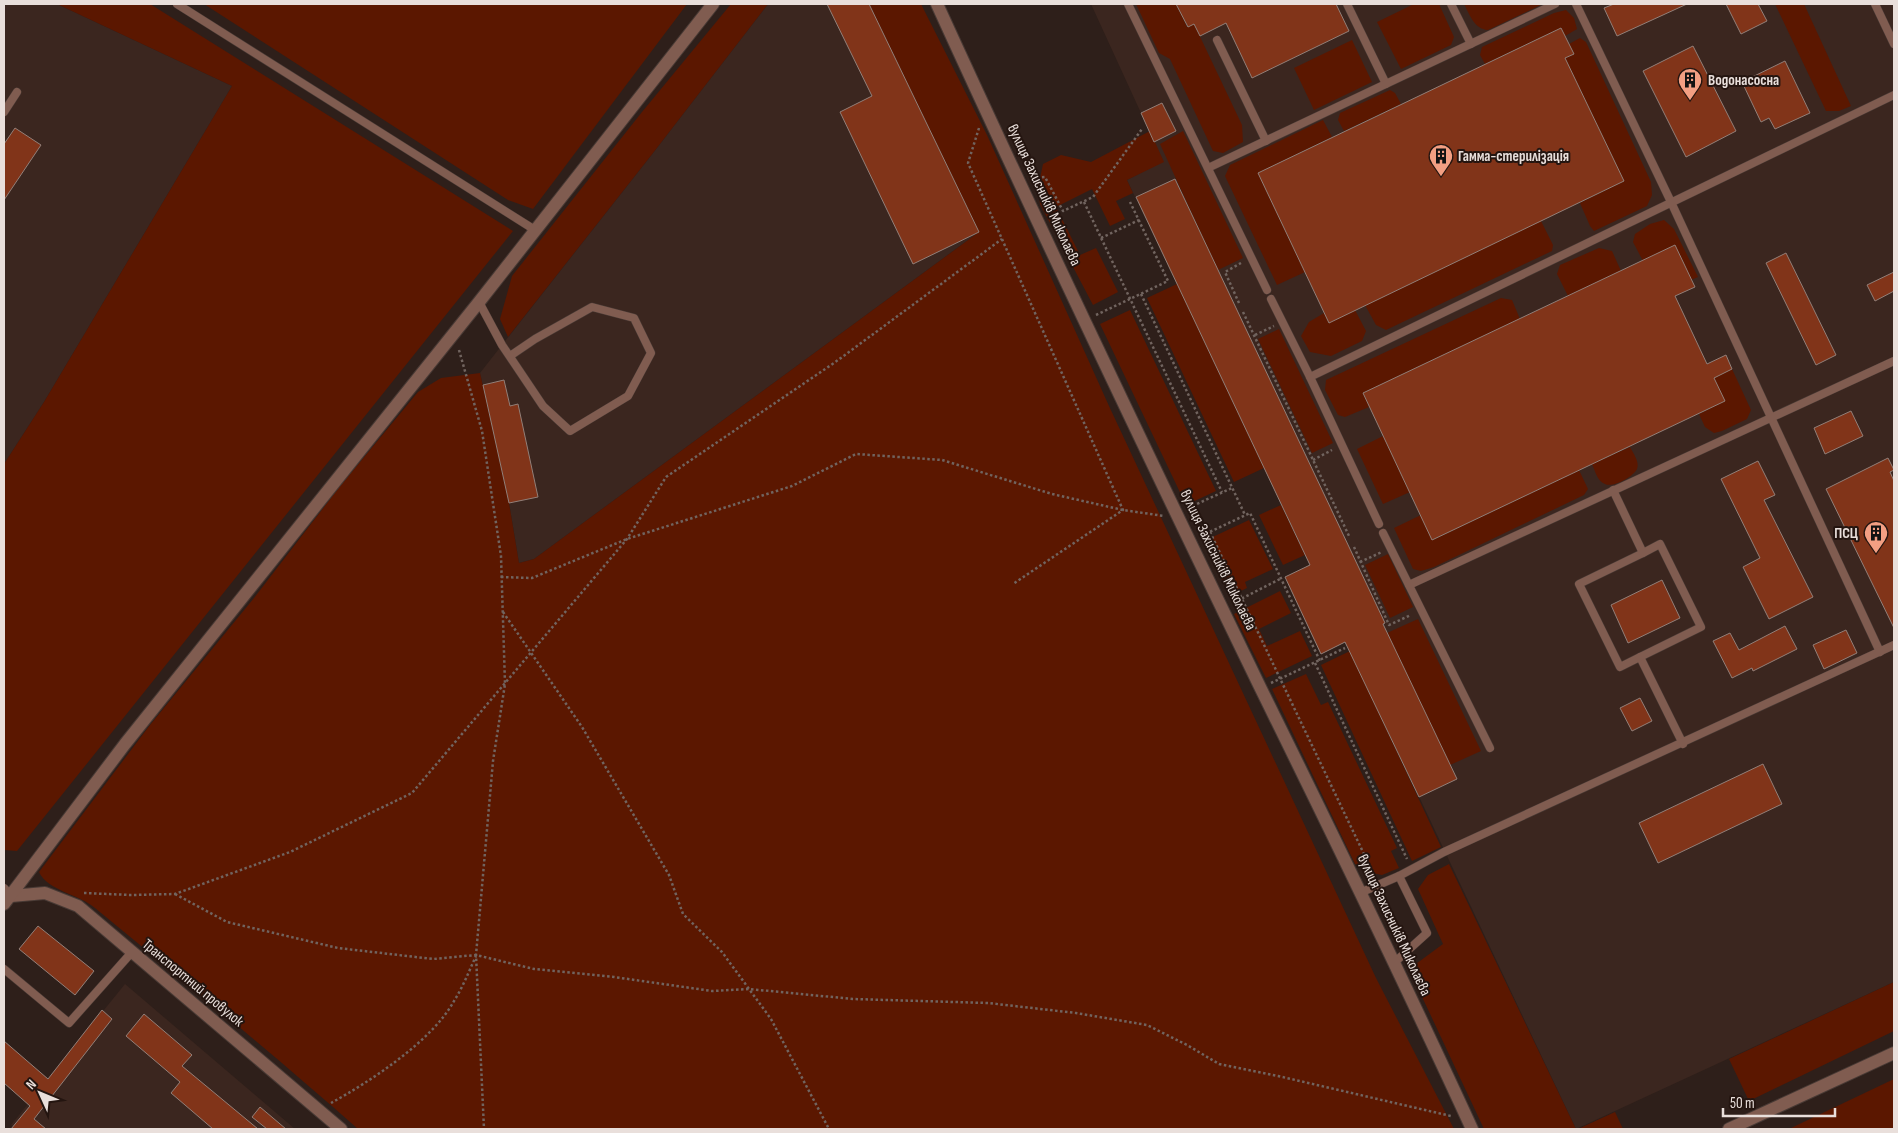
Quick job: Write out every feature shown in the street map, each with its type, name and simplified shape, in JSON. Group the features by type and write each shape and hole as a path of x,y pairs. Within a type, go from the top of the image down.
{"street":[{"path":"6,896 125,744 479,302 713,4"},
{"name":"вулиця Захисників Миколаєва","path":"937,4 1018,180 1222,608 1362,892 1470,1124"},
{"name":"Транспортний провулок","path":"6,896 45,893 78,906 341,1129"},
{"path":"1729,1129 1894,1053"}],"lane":[{"path":"177,4 535,230"},
{"path":"1128,4 1267,290"},
{"path":"1347,4 1386,84"},
{"path":"1451,4 1471,44"},
{"path":"1208,168 1555,4"},
{"path":"1576,4 1672,202 1880,652"},
{"path":"1875,4 1894,44"},
{"path":"1217,40 1266,141"},
{"path":"4,112 18,92"},
{"path":"1310,377 1894,95"},
{"path":"1271,299 1379,524"},
{"path":"479,302 510,356 544,406 570,431 628,396 651,353 634,318 592,307 535,339 510,356"},
{"path":"1409,585 1894,361"},
{"path":"1612,490 1643,553"},
{"path":"1383,533 1490,748"},
{"path":"1660,544 1701,627 1640,657 1620,667 1580,584 1660,544"},
{"path":"1362,892 1400,876 1444,852 1683,744 1894,645"},
{"path":"1640,657 1683,744"},
{"path":"1395,962 1427,933 1400,876"},
{"path":"4,969 68,1024 132,952"}],"path":[{"path":"988,114 977,131 968,163 1123,510"},
{"path":"1018,180 1045,177 1063,211 1093,197 1142,129"},
{"path":"1084,202 1222,492"},
{"path":"1085,320 1168,281 1130,202"},
{"path":"1101,238 1139,220"},
{"path":"81,893 175,894 290,852 412,793 627,539 666,476 834,363 1002,239"},
{"path":"1239,303 1225,272 1251,258"},
{"path":"1141,294 1245,515"},
{"path":"1243,312 1350,538"},
{"path":"1254,335 1283,322"},
{"path":"454,333 482,431 501,556 505,684 493,761 476,955 484,1129"},
{"path":"1313,460 1342,445"},
{"path":"501,577 532,578 627,539 792,486 856,454 942,460 1052,494 1123,510 1179,516 1232,488"},
{"path":"1013,584 1123,510"},
{"path":"1190,541 1250,513 1278,568 1280,579 1320,661"},
{"path":"1210,532 1366,862 1379,885"},
{"path":"1354,547 1389,625 1421,610"},
{"path":"1360,562 1391,548"},
{"path":"1222,608 1280,579"},
{"path":"502,611 582,727 665,867 683,914 722,952 771,1019 829,1129"},
{"path":"1261,688 1345,648"},
{"path":"1315,663 1412,869"},
{"path":"175,894 227,922 338,948 433,958 476,955 534,969 614,977 712,991 750,989 854,998 988,1003 1147,1025 1219,1064 1278,1076 1470,1124"},
{"path":"319,1110 366,1084 427,1035 454,1002 476,955"}],"shaded area":[{"path":"4,4 57,4 232,86 44,402 4,464"},
{"path":"57,4 150,4 513,231 17,851 4,850 4,464 44,402 232,86"},
{"path":"204,4 687,4 533,209 508,200"},
{"path":"731,4 768,4 508,337 500,319 512,276 642,112"},
{"path":"768,4 869,4 979,232 534,559 519,563 509,503 480,373"},
{"path":"869,4 921,4 987,135 1109,406 1376,978 1454,1129 358,1129 195,990 95,908 81,899 49,884 39,872 150,725 254,598 341,485 418,392 441,378 480,373 509,503 519,563 534,559 979,232"},
{"path":"1091,4 1894,4 1894,982 1576,1129 1346,642 1321,654 1285,577 1310,565 1127,180 1163,161"},
{"path":"1136,4 1176,4 1187,27 1194,24 1242,125 1243,142 1223,153 1213,151 1170,59 1159,53"},
{"path":"1414,4 1439,4 1454,37 1451,45 1401,69 1377,22"},
{"path":"1464,4 1543,4 1488,30 1476,24"},
{"path":"1775,4 1804,4 1851,106 1839,111 1826,111"},
{"path":"1566,10 1574,18 1577,29 1565,36 1561,28 1485,64 1480,55 1482,47 1554,13"},
{"path":"1580,38 1586,42 1651,182 1652,195 1647,206 1594,231 1580,203 1624,181 1565,58 1574,54 1569,44"},
{"path":"1352,40 1372,82 1314,110 1294,68"},
{"path":"1390,90 1395,93 1401,104 1344,131 1338,120 1340,113"},
{"path":"1323,120 1332,137 1258,173 1305,272 1277,285 1225,176 1230,165"},
{"path":"1150,131 1164,162 1127,180 1133,193 1116,201 1125,219 1110,226 1092,189 1056,207 1080,255 1096,248 1118,292 1093,305 1040,204 1038,188 1043,164 1061,155 1091,162"},
{"path":"1183,131 1243,258 1218,270 1160,144"},
{"path":"1664,220 1674,229 1698,277 1691,280 1643,261 1633,242 1635,234 1650,224"},
{"path":"1541,221 1553,245 1552,251 1386,330 1376,325 1365,305"},
{"path":"1599,248 1612,251 1621,271 1568,296 1557,274 1560,265"},
{"path":"1177,284 1264,468 1234,482 1147,298"},
{"path":"1501,298 1512,300 1520,319 1363,393 1369,407 1345,417 1338,415 1325,390 1326,380"},
{"path":"1130,310 1216,491 1186,505 1100,324"},
{"path":"1355,310 1366,331 1362,341 1331,356 1310,352 1301,336 1309,322 1324,313 1329,323"},
{"path":"1279,329 1333,443 1312,453 1258,339"},
{"path":"1732,369 1751,410 1747,419 1714,433 1705,427 1699,414 1725,401 1714,378"},
{"path":"1383,436 1410,492 1383,504 1357,449"},
{"path":"1630,447 1638,463 1635,472 1618,483 1609,485 1600,481 1592,464"},
{"path":"1579,470 1588,489 1584,495 1434,567 1421,571 1413,569 1394,528 1421,515 1433,540"},
{"path":"1281,505 1305,555 1283,565 1259,515"},
{"path":"1249,520 1273,569 1245,582 1247,588 1230,596 1204,541"},
{"path":"1388,554 1413,607 1390,618 1365,565"},
{"path":"1280,591 1291,613 1259,629 1267,646 1300,631 1312,656 1266,678 1234,614"},
{"path":"1418,619 1481,751 1450,765 1387,633"},
{"path":"1350,651 1441,847 1412,861 1321,665"},
{"path":"1306,674 1321,705 1328,702 1397,848 1391,851 1399,868 1382,875 1368,872 1355,864 1272,689"},
{"path":"1449,864 1576,1129 1484,1129 1409,969 1443,944 1418,889 1428,875"},
{"path":"1894,982 1894,1031 1749,1101 1729,1059"},
{"path":"125,984 295,1129 17,1129 11,1125"},
{"path":"1894,1079 1894,1129 1789,1129"},
{"path":"1615,1112 1623,1129 1578,1129"}],"building":[{"path":"827,4 869,4 979,232 913,264 840,112 872,96"},
{"path":"1176,4 1336,4 1349,31 1252,78 1226,23 1200,36 1194,24 1188,27"},
{"path":"1614,4 1687,4 1617,36 1604,8"},
{"path":"1726,4 1758,4 1767,21 1741,34"},
{"name":"Гамма-стерилізація","path":"1561,28 1574,54 1565,58 1624,181 1329,323 1258,173"},
{"name":"Водонасосна","path":"1693,46 1736,131 1686,157 1643,71"},
{"path":"1785,61 1810,113 1775,129 1769,118 1761,122 1742,82"},
{"path":"1162,103 1176,131 1154,142 1141,113"},
{"path":"15,128 41,145 4,200 4,144"},
{"path":"1175,179 1457,779 1419,797 1345,642 1321,654 1285,577 1310,565 1136,197"},
{"path":"1675,245 1695,287 1675,296 1707,364 1726,355 1732,369 1714,378 1725,401 1432,540 1363,393"},
{"path":"1786,253 1836,355 1816,365 1766,263"},
{"path":"1894,272 1894,291 1875,301 1867,285"},
{"path":"504,380 510,406 518,404 538,497 509,503 483,385"},
{"path":"1851,411 1863,436 1825,454 1814,428"},
{"name":"ПСЦ","path":"1888,458 1894,470 1890,472 1894,481 1894,628 1826,489"},
{"path":"1758,461 1775,495 1764,500 1813,597 1769,619 1743,567 1760,558 1721,479"},
{"path":"1662,580 1680,618 1628,643 1611,605"},
{"path":"1785,626 1797,649 1753,671 1752,668 1732,678 1713,641 1730,633 1739,650"},
{"path":"1846,630 1857,653 1824,669 1813,645"},
{"path":"1640,698 1652,721 1632,731 1620,708"},
{"path":"1763,764 1782,804 1658,863 1639,823"},
{"path":"38,926 94,971 75,995 19,949"},
{"path":"102,1010 112,1019 34,1119 46,1129 11,1129 30,1106 4,1083 4,1041 48,1079"},
{"path":"144,1014 192,1055 182,1066 258,1129 213,1129 171,1093 180,1082 126,1036"},
{"path":"260,1107 286,1129 267,1129 252,1117"}],"place":[{"name":"Водонасосна","path":"1690,101"},
{"name":"Гамма-стерилізація","path":"1441,177"},
{"name":"ПСЦ","path":"1876,554"}]}
